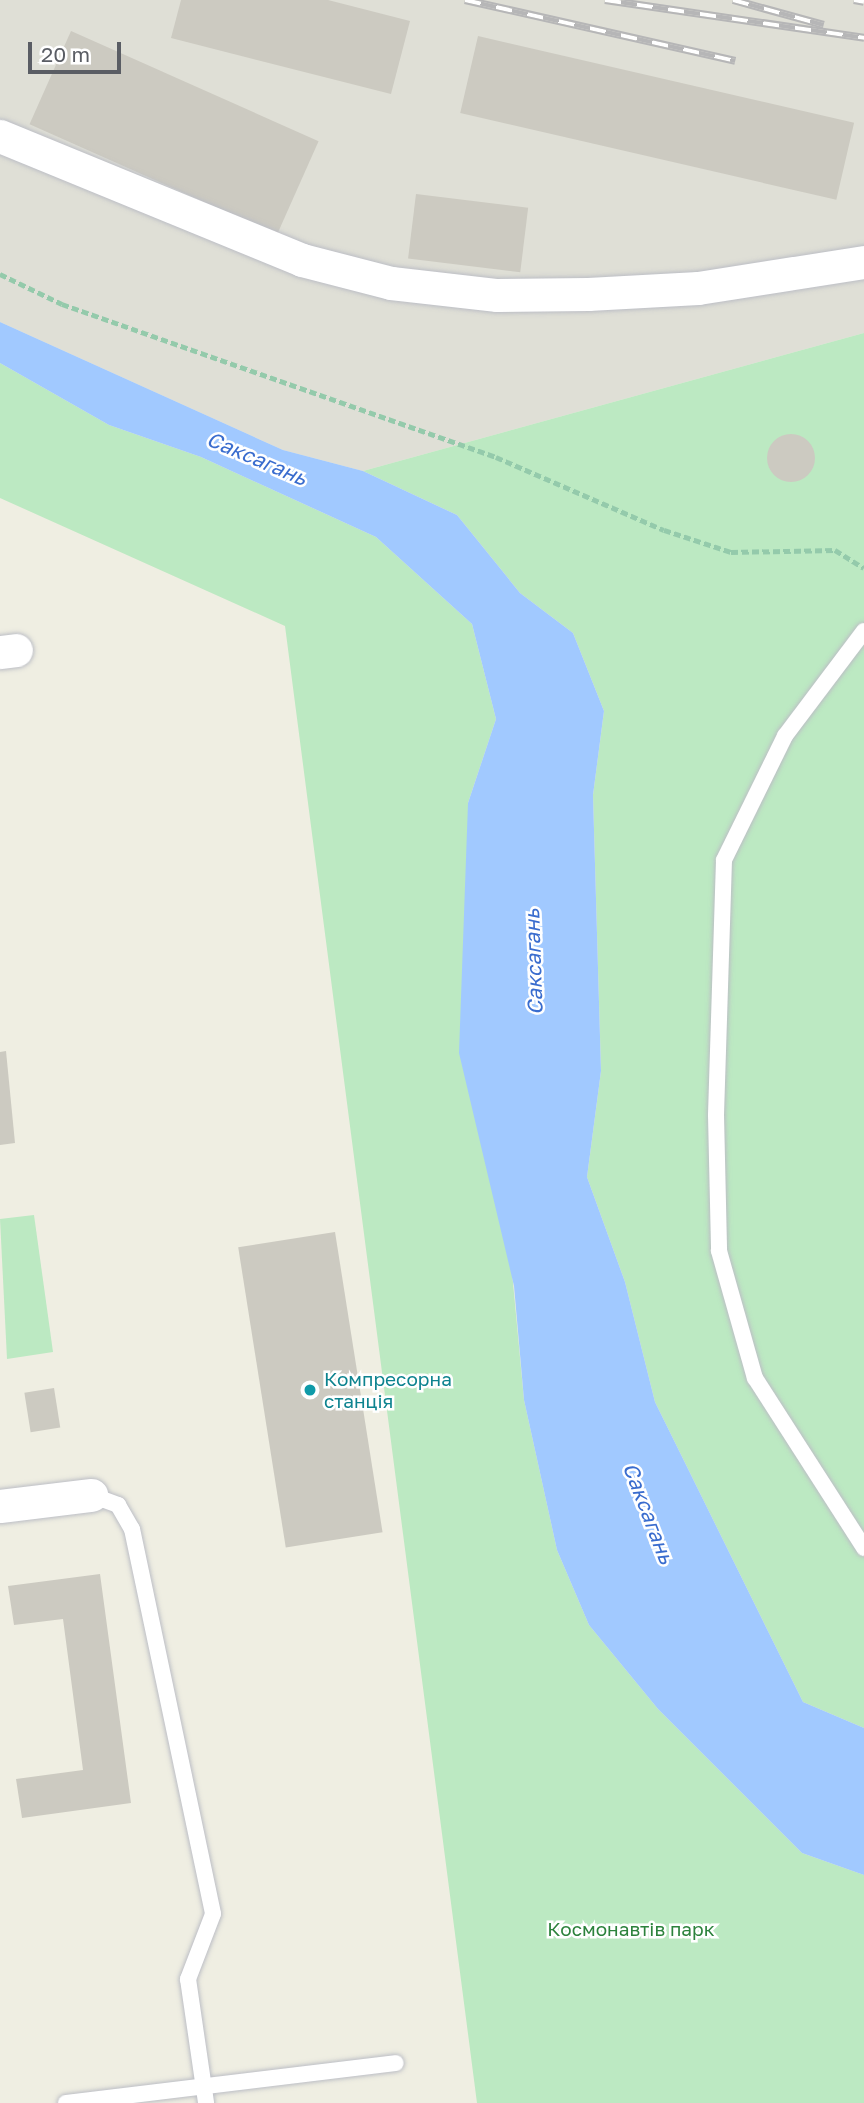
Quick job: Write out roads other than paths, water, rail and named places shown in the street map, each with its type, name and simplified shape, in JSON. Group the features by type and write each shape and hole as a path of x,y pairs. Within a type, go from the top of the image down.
{"street":[{"path":"0,136 302,260 391,284 497,295 588,294 698,288 864,262"},
{"path":"0,1506 91,1495"}],"lane":[{"path":"864,631 785,736 724,860 716,1115 719,1251 755,1378 864,1548"},
{"path":"91,1495 118,1505 132,1529 213,1914 188,1979 206,2103"},
{"path":"66,2103 396,2063"}],"water":[{"name":"Саксагань","path":"0,322 283,450 363,471 457,515 520,593 573,633 604,711 593,795 601,1071 587,1177 625,1282 655,1402 803,1702 864,1728 864,1875 802,1853 658,1709 589,1625 557,1550 524,1400 514,1286 459,1053 468,803 496,719 472,624 376,537 201,457 109,425 0,363"}],"railway":[{"path":"465,0 735,61"},
{"path":"605,0 864,38"},
{"path":"733,0 824,25"},
{"path":"854,0 864,2"}],"place":[{"name":"Компресорна станція","path":"310,1390"}],"park label":[{"name":"Космонавтів парк","path":"631,1929"}]}
